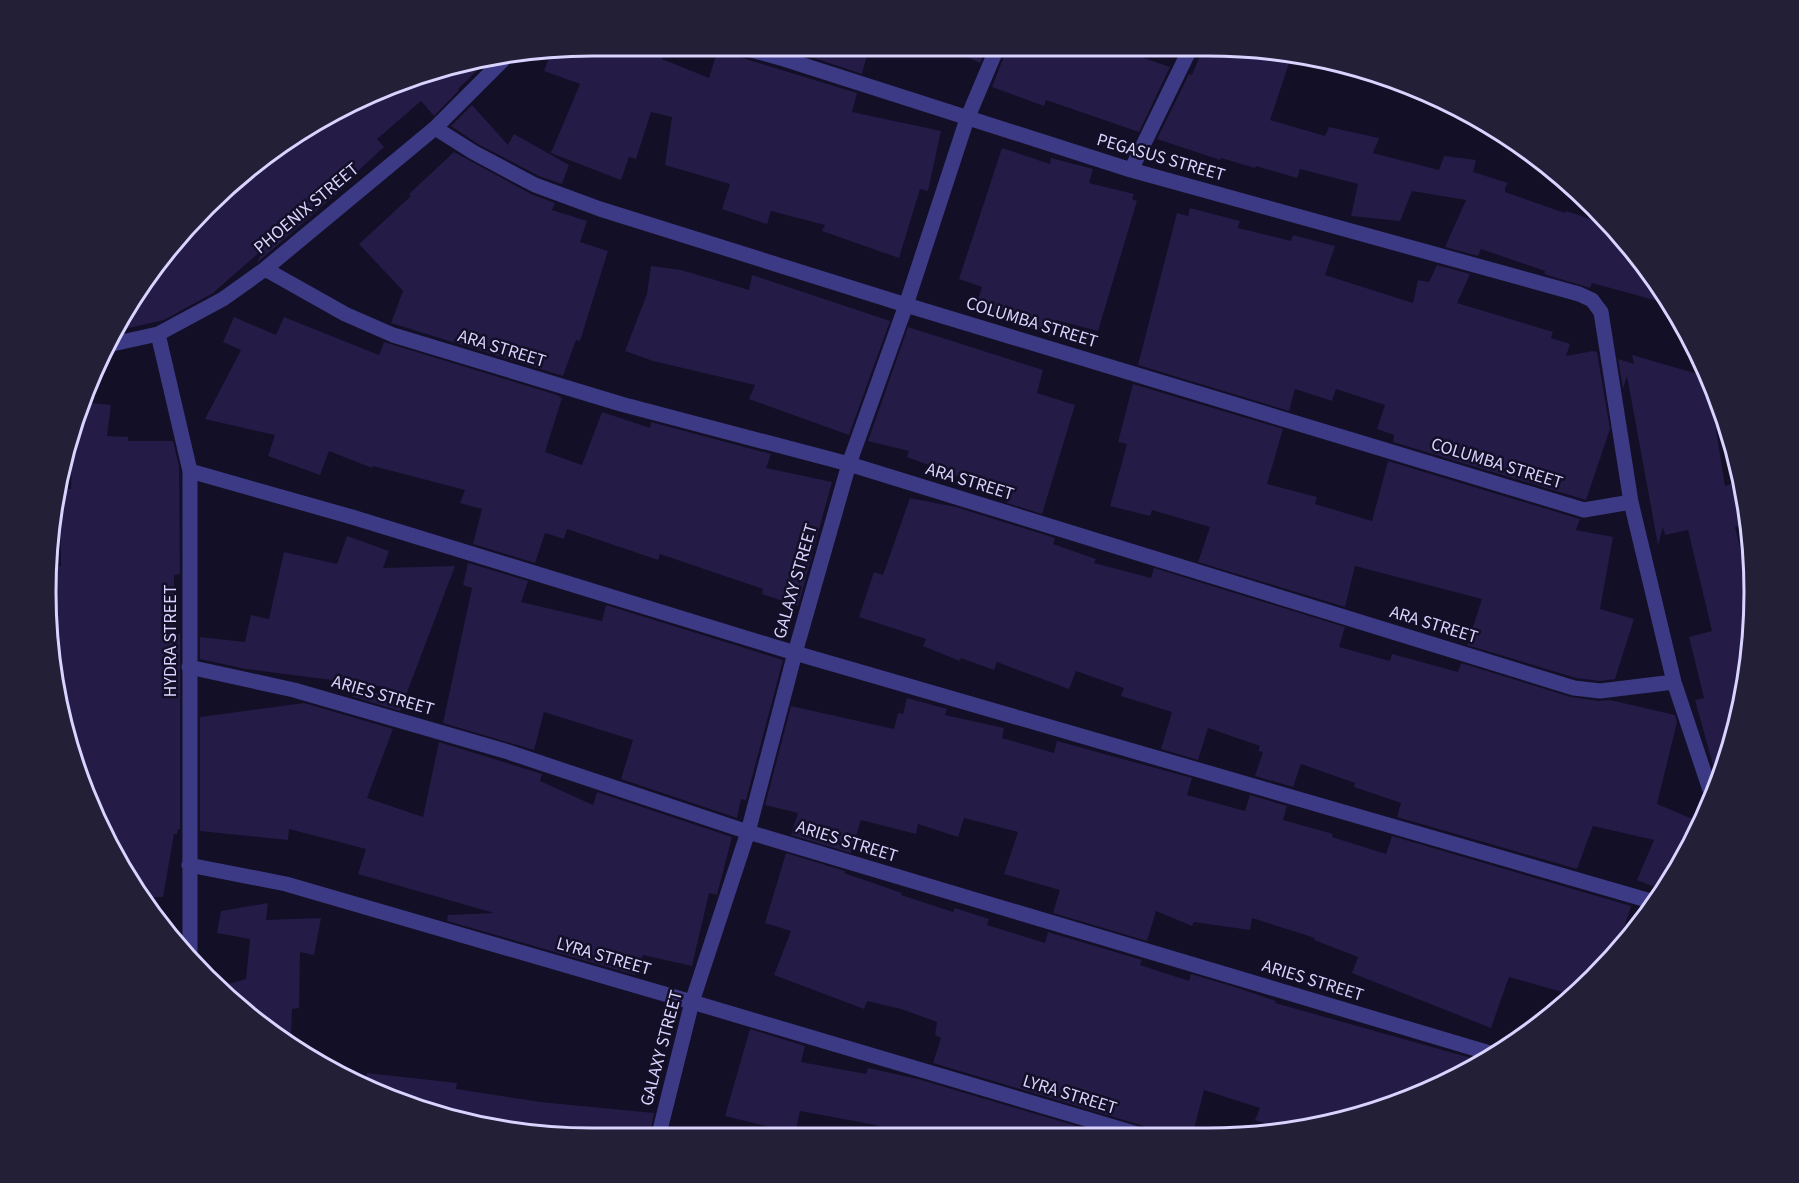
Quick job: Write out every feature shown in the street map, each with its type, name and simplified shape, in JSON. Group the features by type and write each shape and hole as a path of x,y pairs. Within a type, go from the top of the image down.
{"street":[{"name":"PEGASUS STREET","path":"773,56 1131,170 1579,294 1592,300 1601,312 1631,502"},
{"name":"GALAXY STREET","path":"661,1127 692,1002 748,832 795,653 849,464 906,305 967,118 994,56"},
{"path":"1131,170 1187,56"},
{"name":"PHOENIX STREET","path":"117,343 158,334 223,299 265,269 435,128 499,64"},
{"name":"COLUMBA STREET","path":"435,128 472,152 535,185 600,209 906,305 1584,510 1631,502"},
{"name":"ARA STREET","path":"265,269 345,314 393,335 621,404 849,464 1574,688 1600,691 1674,682"},
{"name":"HYDRA STREET","path":"158,334 190,471 190,946"},
{"path":"190,471 352,517 795,653 1646,900"},
{"path":"1631,502 1674,682 1708,783"},
{"name":"ARIES STREET","path":"189,667 294,690 505,751 748,832 1483,1051"},
{"name":"LYRA STREET","path":"189,865 286,884 1113,1127"}],"building":[{"path":"663,56 662,59 709,78 716,56 736,56 857,93 852,112 941,131 928,191 920,189 899,258 822,231 825,225 771,211 767,224 722,209 730,184 665,165 672,117 651,112 636,159 629,157 621,180 551,153 580,84 544,71 549,58"},
{"path":"808,56 867,56 862,74"},
{"path":"965,56 983,56 980,63"},
{"path":"1004,56 1138,56 1170,67 1139,132 1046,100 1044,106 992,87"},
{"path":"1200,56 1243,57 1289,62 1270,120 1325,136 1329,127 1379,138 1373,153 1439,170 1444,156 1476,160 1473,172 1508,183 1505,192 1565,213 1566,211 1595,221 1633,265 1657,301 1592,283 1590,288 1544,274 1545,271 1481,249 1478,256 1445,247 1466,200 1412,191 1400,221 1351,216 1358,184 1300,169 1297,178 1256,166 1255,168 1221,158 1220,160 1157,139 1189,74 1192,75"},
{"path":"480,68 434,116 421,101 377,139 384,147 348,180 350,182 257,263 263,249 213,293 164,320 124,329 166,265 189,238 212,212 265,166 323,127 386,96 419,84"},
{"path":"472,105 508,145 514,134 569,165 562,184 539,176 478,144 451,126"},
{"path":"1002,148 1050,164 1051,158 1093,169 1089,183 1134,194 1132,199 1137,201 1098,331 1056,320 1052,337 976,306 982,287 959,279"},
{"path":"454,152 531,194 555,203 552,210 587,221 580,242 608,251 580,341 576,340 563,376 391,323 403,291 359,244"},
{"path":"1190,208 1240,221 1238,228 1291,241 1293,235 1335,246 1325,275 1413,303 1418,280 1429,282 1437,265 1470,274 1457,303 1553,332 1551,338 1570,344 1566,356 1597,352 1610,429 1586,500 1393,442 1394,435 1377,429 1385,405 1336,389 1332,401 1295,389 1289,411 1138,365 1177,213 1188,216"},
{"path":"651,266 681,270 749,290 752,275 890,321 849,435 749,399 755,385 653,361 625,351 647,294"},
{"path":"234,317 276,335 284,317 379,355 384,342 557,395 562,398 545,452 582,465 602,412 650,428 651,422 771,454 766,468 832,482 798,606 762,594 763,589 660,554 658,560 567,529 564,539 545,533 535,563 473,544 482,509 460,503 465,490 373,466 372,468 329,451 320,475 268,456 275,435 205,419 241,350 223,342"},
{"path":"908,327 1043,370 1037,393 1075,405 1042,514 1007,503 1009,495 907,457 909,451 868,441"},
{"path":"1632,355 1697,374 1718,430 1716,430 1725,486 1731,484 1736,504 1739,526 1735,527 1742,555 1744,592 1742,627 1733,696 1714,768 1695,700 1704,698 1689,637 1712,631 1688,530 1665,535 1663,527 1658,545 1627,376 1623,389 1618,359 1634,364"},
{"path":"1133,384 1283,429 1267,484 1317,497 1315,504 1372,521 1388,461 1580,519 1576,530 1613,537 1600,609 1634,619 1615,679 1600,681 1576,678 1467,645 1482,599 1355,566 1345,607 1198,562 1210,527 1152,510 1150,516 1110,506 1127,444 1118,442"},
{"path":"90,403 111,405 107,436 128,437 128,441 173,441 179,466 180,574 174,575 175,634 180,634 180,829 177,834 174,834 163,897 152,897 127,860 111,829 84,764 66,696 60,661 56,592 57,567 61,566 60,520 66,489 71,489 72,463"},
{"path":"910,498 956,507 1055,538 1053,544 1096,559 1094,563 1151,578 1154,568 1345,627 1339,647 1390,661 1392,654 1458,672 1461,663 1571,697 1599,701 1610,700 1675,715 1677,722 1657,804 1693,819 1672,860 1654,887 1637,880 1654,840 1593,826 1577,869 1397,817 1401,803 1354,787 1355,783 1301,764 1293,787 1255,776 1263,752 1258,751 1260,746 1208,728 1198,760 1161,749 1172,712 1121,696 1124,688 1076,671 1069,689 997,662 994,670 961,658 960,661 923,646 926,639 859,617 874,572 883,575"},
{"path":"347,536 389,551 383,568 455,566 400,711 351,696 386,692 386,687 246,669 200,659 200,637 245,642 251,615 269,619 284,552 337,564"},
{"path":"468,563 528,581 521,602 602,621 606,605 783,660 746,800 741,799 737,818 621,779 633,740 544,712 534,750 443,723 472,588 463,585"},
{"path":"907,698 947,709 945,715 1004,728 1002,738 1054,753 1057,741 1192,778 1187,795 1245,811 1250,795 1287,806 1283,820 1333,834 1332,837 1386,854 1392,836 1631,906 1623,929 1587,971 1563,992 1509,977 1491,1028 1352,973 1358,957 1314,940 1315,938 1252,918 1250,930 1194,922 1192,926 1156,911 1147,941 1053,913 1060,890 1004,874 1018,832 964,818 958,837 918,824 916,834 861,820 851,853 791,835 798,813 765,805 791,706 894,729 898,713 903,714"},
{"path":"304,703 393,729 367,798 423,817 439,742 542,774 540,781 593,805 597,792 732,837 717,895 709,893 692,966 643,955 635,975 447,921 448,915 494,913 358,874 366,849 289,829 288,840 200,831 200,717"},
{"path":"786,853 845,871 844,873 902,893 901,895 953,912 955,908 989,919 987,925 1045,943 1048,932 1142,960 1140,965 1189,981 1191,974 1276,1001 1275,1003 1472,1058 1413,1087 1380,1099 1312,1117 1266,1124 1255,1120 1260,1108 1204,1090 1195,1127 1147,1127 933,1063 941,1038 935,1035 937,1022 901,1009 867,1001 864,1009 774,975 791,931 765,923"},
{"path":"268,903 266,920 321,918 314,955 300,952 299,1008 292,1009 291,1035 265,1017 227,984 246,979 250,939 217,933 221,911"},
{"path":"750,1029 805,1046 801,1062 866,1074 868,1068 918,1079 1080,1127 882,1127 800,1111 796,1127 770,1127 725,1116"},
{"path":"367,1073 457,1083 456,1089 540,1102 654,1113 651,1127 556,1126 522,1123 453,1109 419,1099 366,1078"}]}
